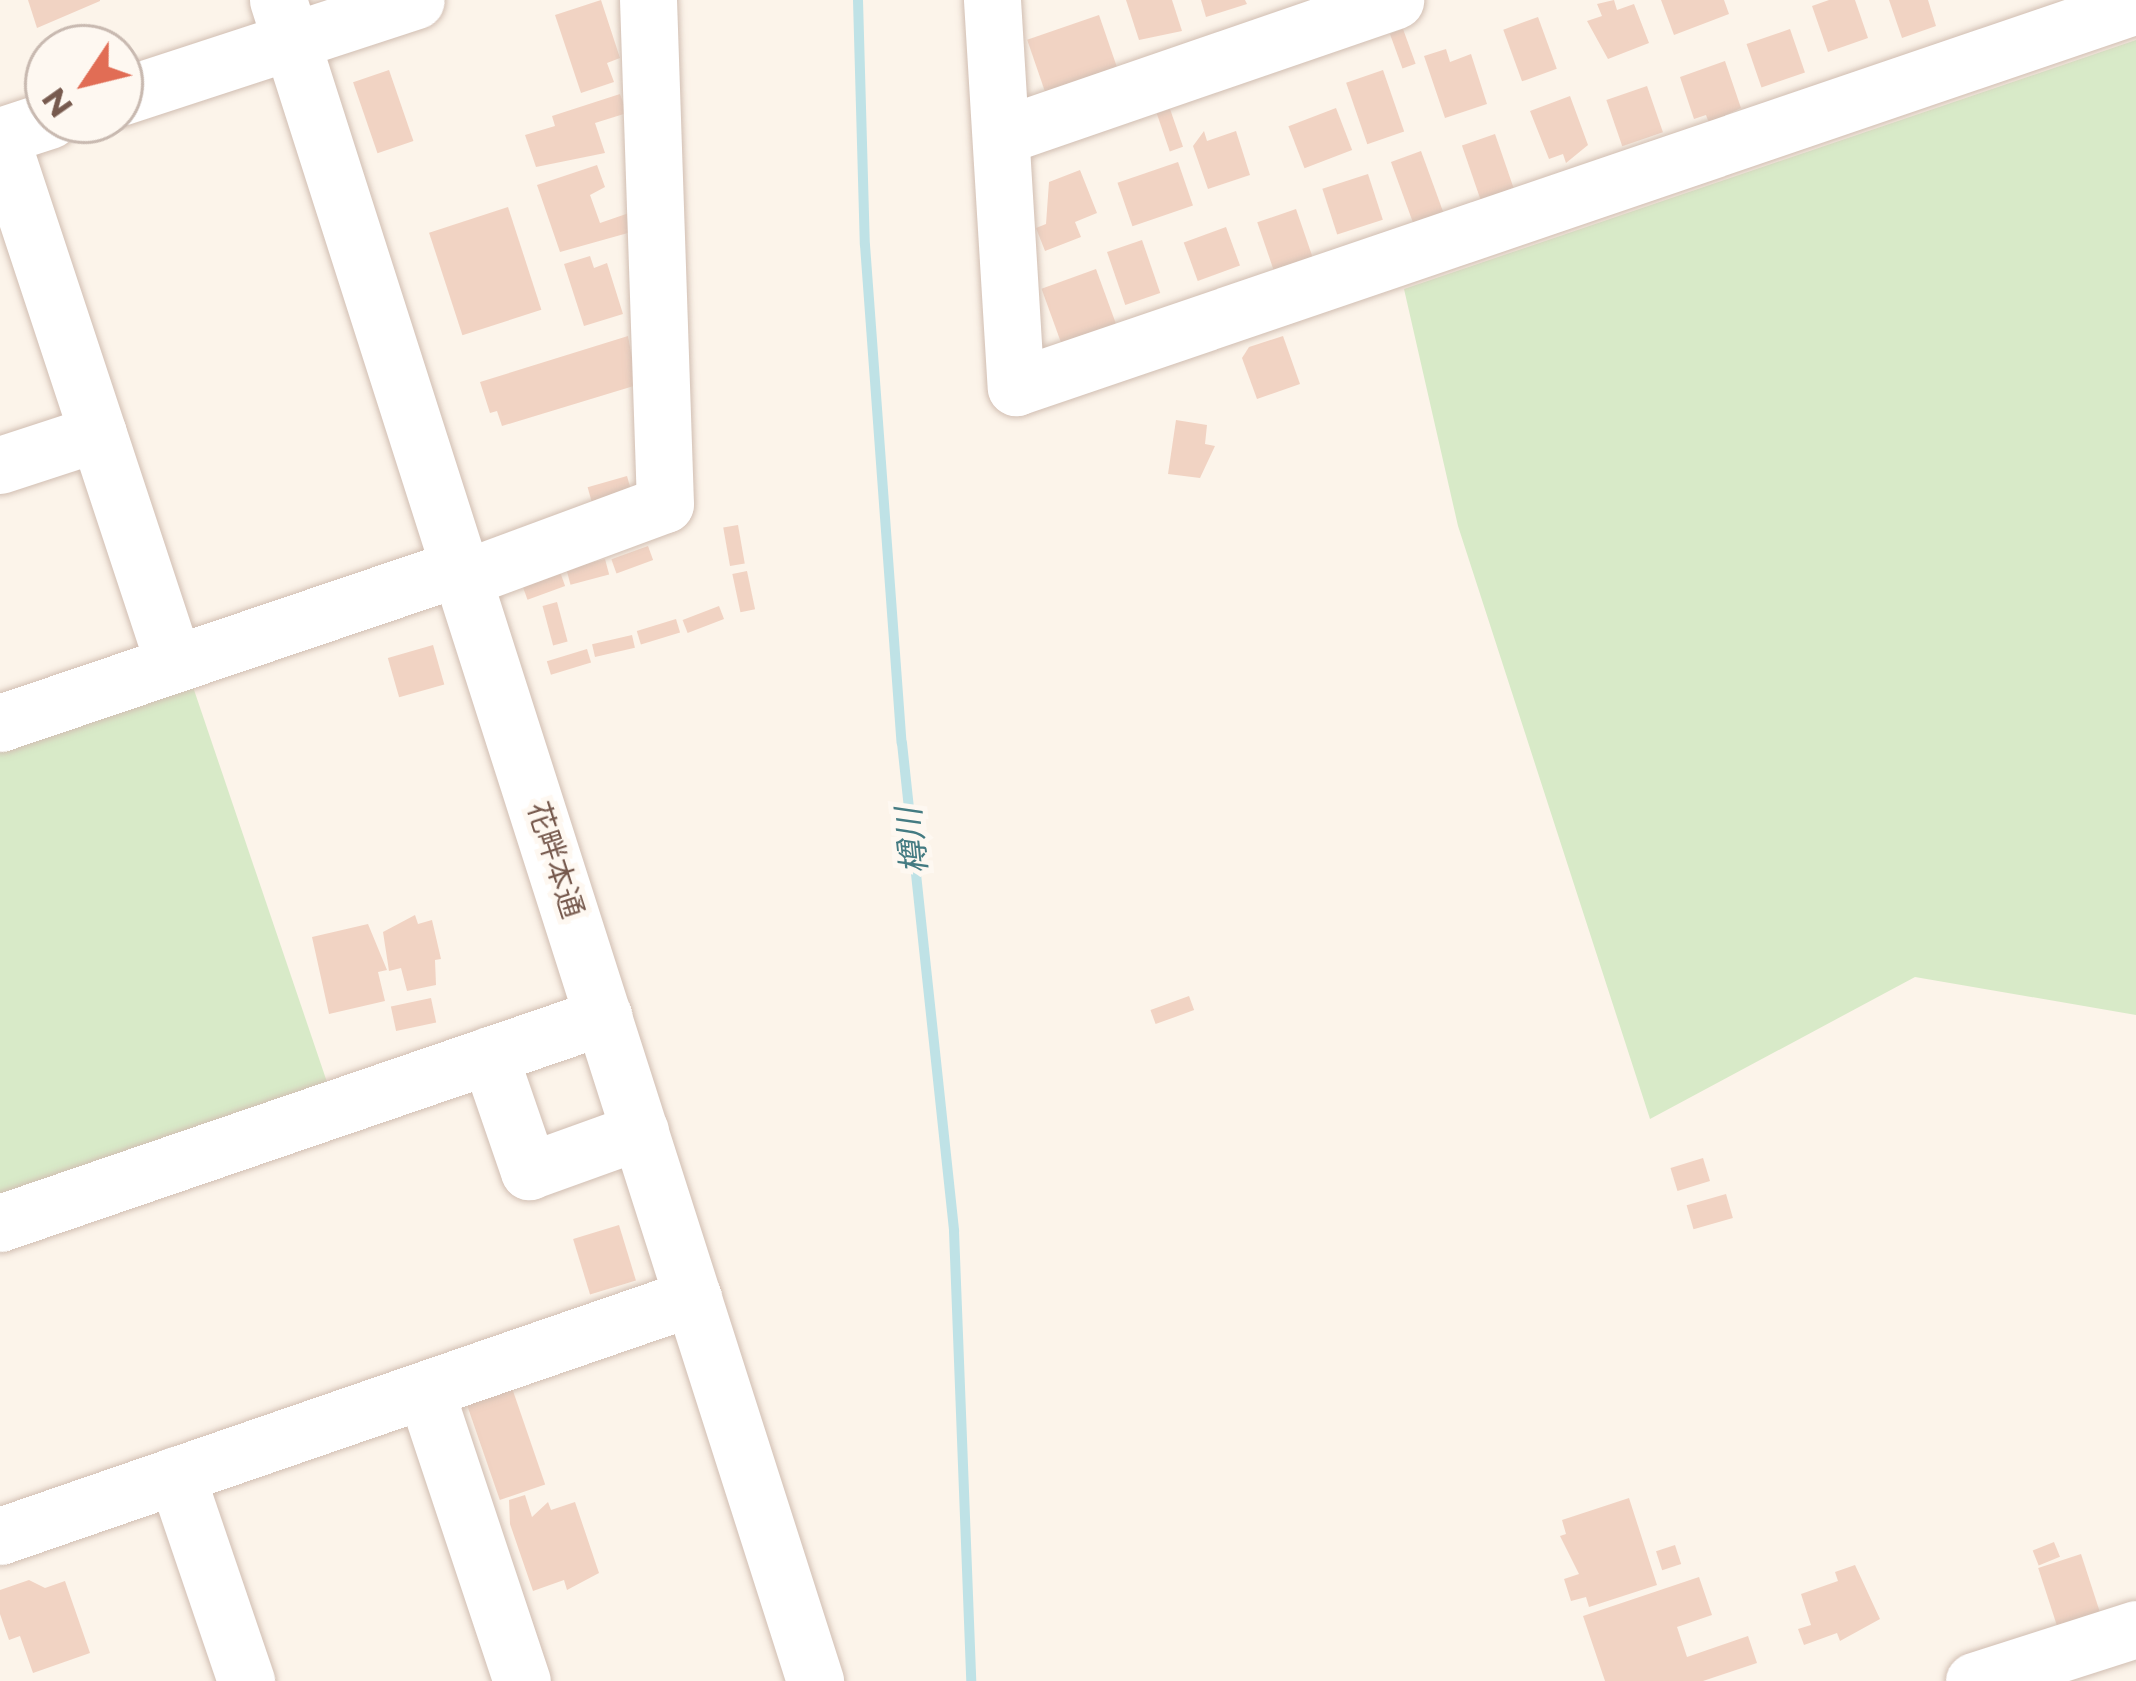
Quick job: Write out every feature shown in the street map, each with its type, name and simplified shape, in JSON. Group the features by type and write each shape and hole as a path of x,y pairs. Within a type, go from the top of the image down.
{"street":[{"path":"144,86 285,20 416,0"},
{"path":"0,723 665,504 648,0"},
{"path":"992,0 1016,387 2108,8"},
{"path":"1000,136 1395,0"},
{"name":"花畔本通","path":"285,20 815,1681"},
{"path":"0,136 174,664"},
{"path":"0,465 98,433"},
{"path":"0,1223 604,1016"},
{"path":"489,1055 529,1171 640,1131"},
{"path":"0,1536 693,1297"},
{"path":"425,1390 522,1681"},
{"path":"176,1475 246,1681"},
{"path":"1974,1681 2136,1629"}],"green space":[{"path":"2136,40 2136,1015 1915,977 1650,1119 1458,526 1404,289"},
{"path":"190,678 329,1088 0,1198 0,744"}],"building":[{"path":"28,0 100,0 46,24 36,24"},
{"path":"601,0 620,58 607,63 614,82 581,93 555,15"},
{"path":"1126,0 1172,0 1182,31 1139,40"},
{"path":"1201,0 1245,0 1247,4 1206,17"},
{"path":"1614,0 1617,10 1634,4 1649,43 1608,59 1587,21 1602,16 1597,4"},
{"path":"1661,0 1724,0 1729,14 1674,35"},
{"path":"1855,0 1868,38 1828,52 1812,6"},
{"path":"1889,0 1928,0 1936,26 1902,38"},
{"path":"1099,15 1117,67 1045,92 1027,40"},
{"path":"1538,17 1557,69 1522,81 1503,30"},
{"path":"1403,29 1416,64 1402,69 1390,34"},
{"path":"1790,29 1805,72 1761,87 1747,44"},
{"path":"1446,49 1450,62 1471,54 1487,104 1445,118 1424,56"},
{"path":"1725,61 1741,108 1709,123 1706,115 1694,119 1680,77"},
{"path":"389,70 413,141 377,153 353,82"},
{"path":"1383,70 1404,131 1367,144 1346,83"},
{"path":"1647,86 1663,132 1622,146 1606,100"},
{"path":"620,94 627,113 595,123 605,153 536,167 525,135 555,126 552,116"},
{"path":"1570,96 1588,145 1566,163 1563,154 1549,159 1530,111"},
{"path":"1336,108 1352,150 1305,168 1288,126"},
{"path":"1170,109 1183,147 1170,151 1157,114"},
{"path":"1204,131 1207,141 1236,131 1250,175 1208,189 1193,146"},
{"path":"1495,134 1517,199 1484,211 1462,145"},
{"path":"1421,151 1444,213 1414,224 1391,162"},
{"path":"1178,162 1193,205 1132,226 1117,183"},
{"path":"597,165 605,187 590,195 600,223 629,213 635,231 560,252 537,185"},
{"path":"1080,170 1097,213 1075,222 1081,237 1045,251 1036,228 1046,224 1049,182"},
{"path":"1368,174 1383,220 1337,234 1322,189"},
{"path":"508,207 541,310 462,335 429,233"},
{"path":"1296,209 1313,259 1274,272 1257,222"},
{"path":"1226,227 1240,266 1198,281 1184,242"},
{"path":"1142,240 1160,293 1125,305 1107,252"},
{"path":"590,256 594,268 607,263 623,314 584,326 564,264"},
{"path":"1096,269 1117,326 1062,346 1041,289"},
{"path":"628,336 637,385 502,426 497,411 490,413 480,382"},
{"path":"1283,336 1300,384 1257,399 1242,358 1249,347"},
{"path":"1176,420 1207,425 1205,444 1215,446 1200,478 1168,474"},
{"path":"627,476 631,490 592,502 588,487"},
{"path":"738,525 745,563 730,566 723,528"},
{"path":"648,546 653,560 616,573 611,559"},
{"path":"605,559 609,574 571,585 566,569"},
{"path":"747,571 755,609 740,612 732,574"},
{"path":"560,572 565,586 528,600 522,586"},
{"path":"557,602 568,642 553,645 543,606"},
{"path":"719,606 724,619 688,633 683,620"},
{"path":"676,619 680,632 641,644 637,631"},
{"path":"632,635 635,648 595,657 592,644"},
{"path":"433,645 444,684 399,697 388,658"},
{"path":"587,649 591,662 551,675 547,661"},
{"path":"415,915 418,924 432,920 441,959 435,960 436,985 407,991 401,968 389,971 383,932"},
{"path":"368,924 387,970 378,972 385,1001 329,1014 312,937"},
{"path":"1189,996 1194,1010 1156,1024 1150,1010"},
{"path":"431,998 436,1022 396,1031 391,1007"},
{"path":"1703,1158 1710,1181 1678,1191 1670,1168"},
{"path":"1726,1194 1733,1218 1693,1229 1687,1205"},
{"path":"619,1225 636,1280 590,1294 573,1239"},
{"path":"512,1388 545,1484 500,1500 467,1404"},
{"path":"525,1495 532,1517 548,1502 551,1510 575,1502 599,1573 567,1590 564,1580 533,1591 510,1524 509,1500"},
{"path":"1629,1498 1657,1585 1589,1607 1586,1597 1571,1601 1564,1579 1579,1574 1560,1536 1566,1534 1562,1520"},
{"path":"2054,1542 2060,1557 2039,1565 2033,1551"},
{"path":"1675,1545 1681,1564 1662,1570 1656,1551"},
{"path":"2081,1554 2101,1616 2058,1630 2038,1568"},
{"path":"1855,1565 1880,1619 1840,1641 1837,1633 1804,1645 1798,1629 1811,1625 1801,1594 1838,1581 1835,1572"},
{"path":"1699,1577 1712,1615 1677,1627 1687,1657 1748,1636 1757,1663 1703,1681 1605,1681 1583,1616"},
{"path":"29,1580 45,1588 65,1581 90,1653 33,1673 20,1636 9,1640 0,1614 0,1590"}],"waterway":[{"name":"樽川","path":"858,0 865,245 902,743 954,1231 971,1681"}]}
